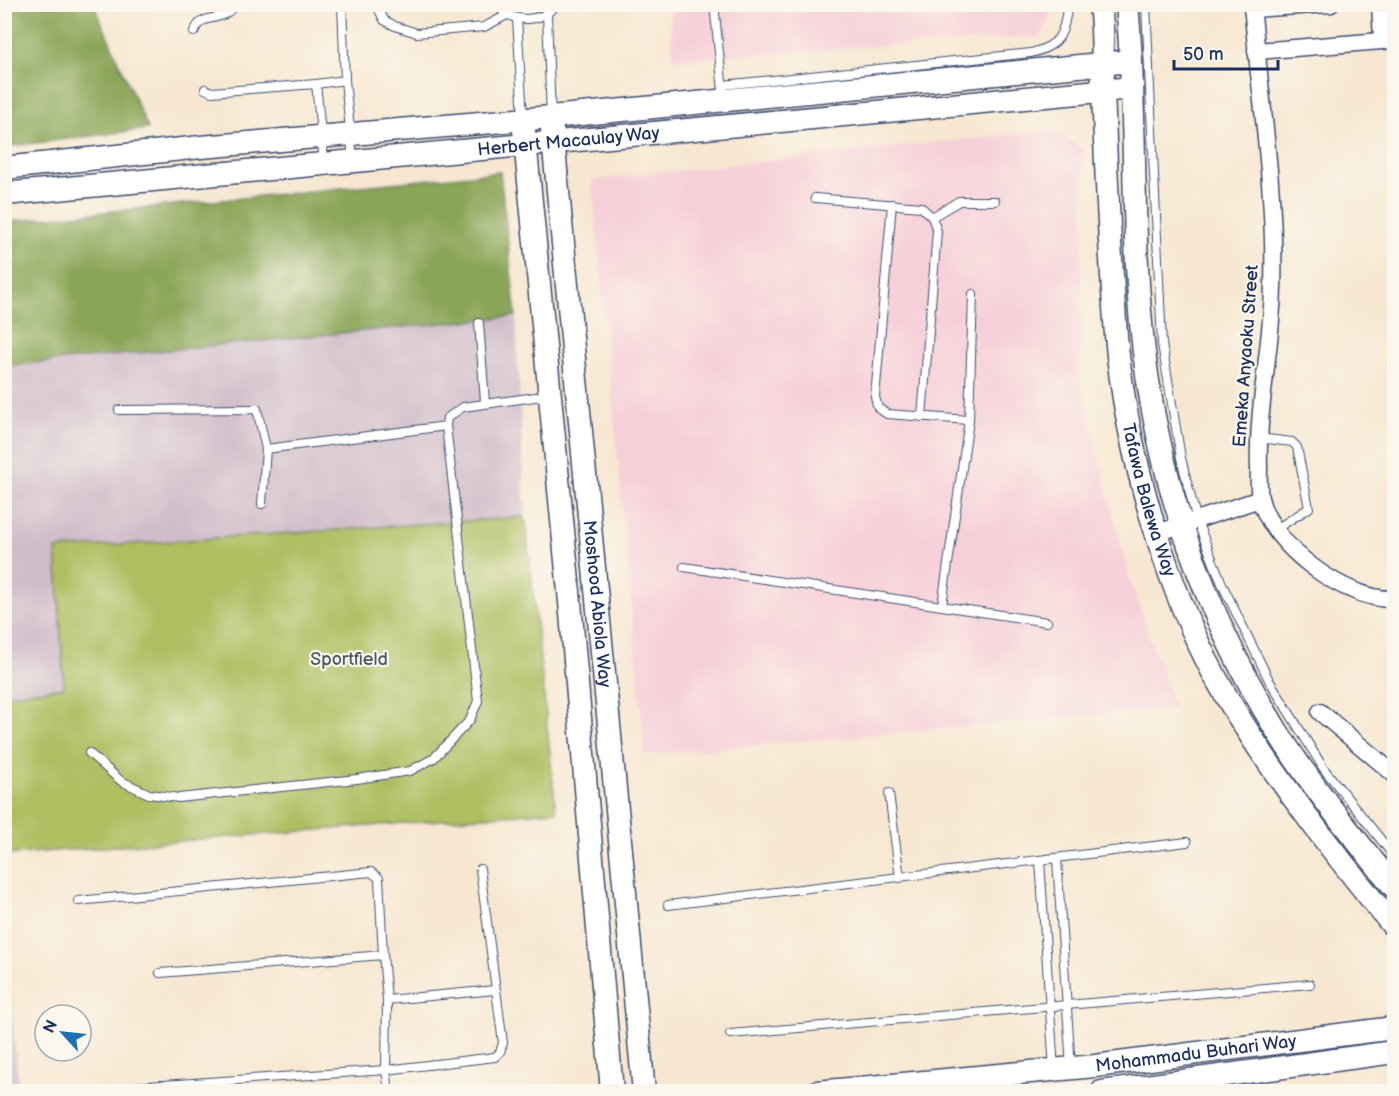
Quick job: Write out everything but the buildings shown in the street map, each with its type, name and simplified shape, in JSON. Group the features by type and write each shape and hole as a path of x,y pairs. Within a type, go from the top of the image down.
{"main road":[{"name":"Tafawa Balewa Way","path":"1100,4 1116,325 1123,394 1140,476 1157,533 1192,627 1224,694 1297,804 1395,927"},
{"name":"Tafawa Balewa Way","path":"1127,4 1132,88 1136,265 1144,351 1153,411 1190,524 1193,559 1230,645 1277,731 1318,789 1395,887"},
{"name":"Herbert Macaulay Way","path":"4,168 322,136 523,120 724,93 1131,61"},
{"name":"Herbert Macaulay Way","path":"4,194 324,162 525,146 1132,88"},
{"name":"Moshood Abiola Way","path":"551,117 644,1092"},
{"name":"Moshood Abiola Way","path":"523,120 570,602 612,1092"},
{"path":"570,602 597,600"},
{"name":"Mohammadu Buhari Way","path":"817,1092 1063,1069 1395,1028"},
{"name":"Mohammadu Buhari Way","path":"1102,1092 1395,1052"}],"street":[{"path":"1252,7 1331,4"},
{"path":"1256,51 1388,40 1380,4"},
{"name":"Emeka Anyaoku Street","path":"1252,7 1271,212 1273,286 1258,438 1260,499 1276,529 1308,566 1362,594 1395,599"},
{"path":"1157,533 1260,499"},
{"path":"1320,712 1395,774"}],"lane":[{"path":"194,32 197,23 203,18 225,14 237,4"},
{"path":"342,4 345,80 353,160"},
{"path":"376,4 384,20 417,33 484,27 507,15"},
{"path":"496,4 507,15 527,20 547,14 557,4"},
{"path":"714,4 724,93 1031,53 1047,49 1059,40 1068,4"},
{"path":"1146,4 1162,344 1182,458 1190,524 1269,680 1324,769 1395,856"},
{"path":"547,14 551,117"},
{"path":"517,19 523,120"},
{"path":"205,89 212,92 345,80"},
{"path":"316,84 324,162"},
{"path":"815,198 921,207 932,217 937,231 922,417"},
{"path":"932,217 959,201 994,201"},
{"path":"892,204 875,397 878,408 887,414 969,420"},
{"path":"942,605 969,420 973,294"},
{"path":"479,323 484,402"},
{"path":"89,753 121,781 149,794 179,798 410,771 434,758 470,720 478,701 446,426 447,418 452,412 463,407 484,402 550,395"},
{"path":"119,410 257,409 266,449 262,504"},
{"path":"266,449 446,426"},
{"path":"1258,438 1292,442 1297,447 1309,508 1276,529"},
{"path":"684,567 1047,622"},
{"path":"889,793 900,878"},
{"path":"668,905 1187,842"},
{"path":"1057,859 1067,1005 1063,1069"},
{"path":"1040,861 1051,1006 1063,1069"},
{"path":"132,1087 386,1070 495,1057 500,1052 503,1043 480,869"},
{"path":"78,901 371,872 379,878 387,1000 386,1070 389,1092"},
{"path":"160,973 383,955"},
{"path":"730,1034 1310,984"},
{"path":"387,1000 495,990"}],"shaded area":[{"path":"1049,4 1050,14 1041,36 673,59 670,5"},
{"path":"1050,130 1084,149 1080,380 1129,577 1174,708 645,755 592,180"},
{"path":"516,316 525,517 57,549 64,687 5,695 4,366"},
{"path":"5,936 19,1091 5,1091"}],"green space":[{"path":"4,5 94,5 148,129 5,147"},
{"path":"500,172 516,316 5,366 5,222"},
{"name":"Sportfield","path":"525,517 556,811 5,855 4,695 64,687 56,549"}]}
